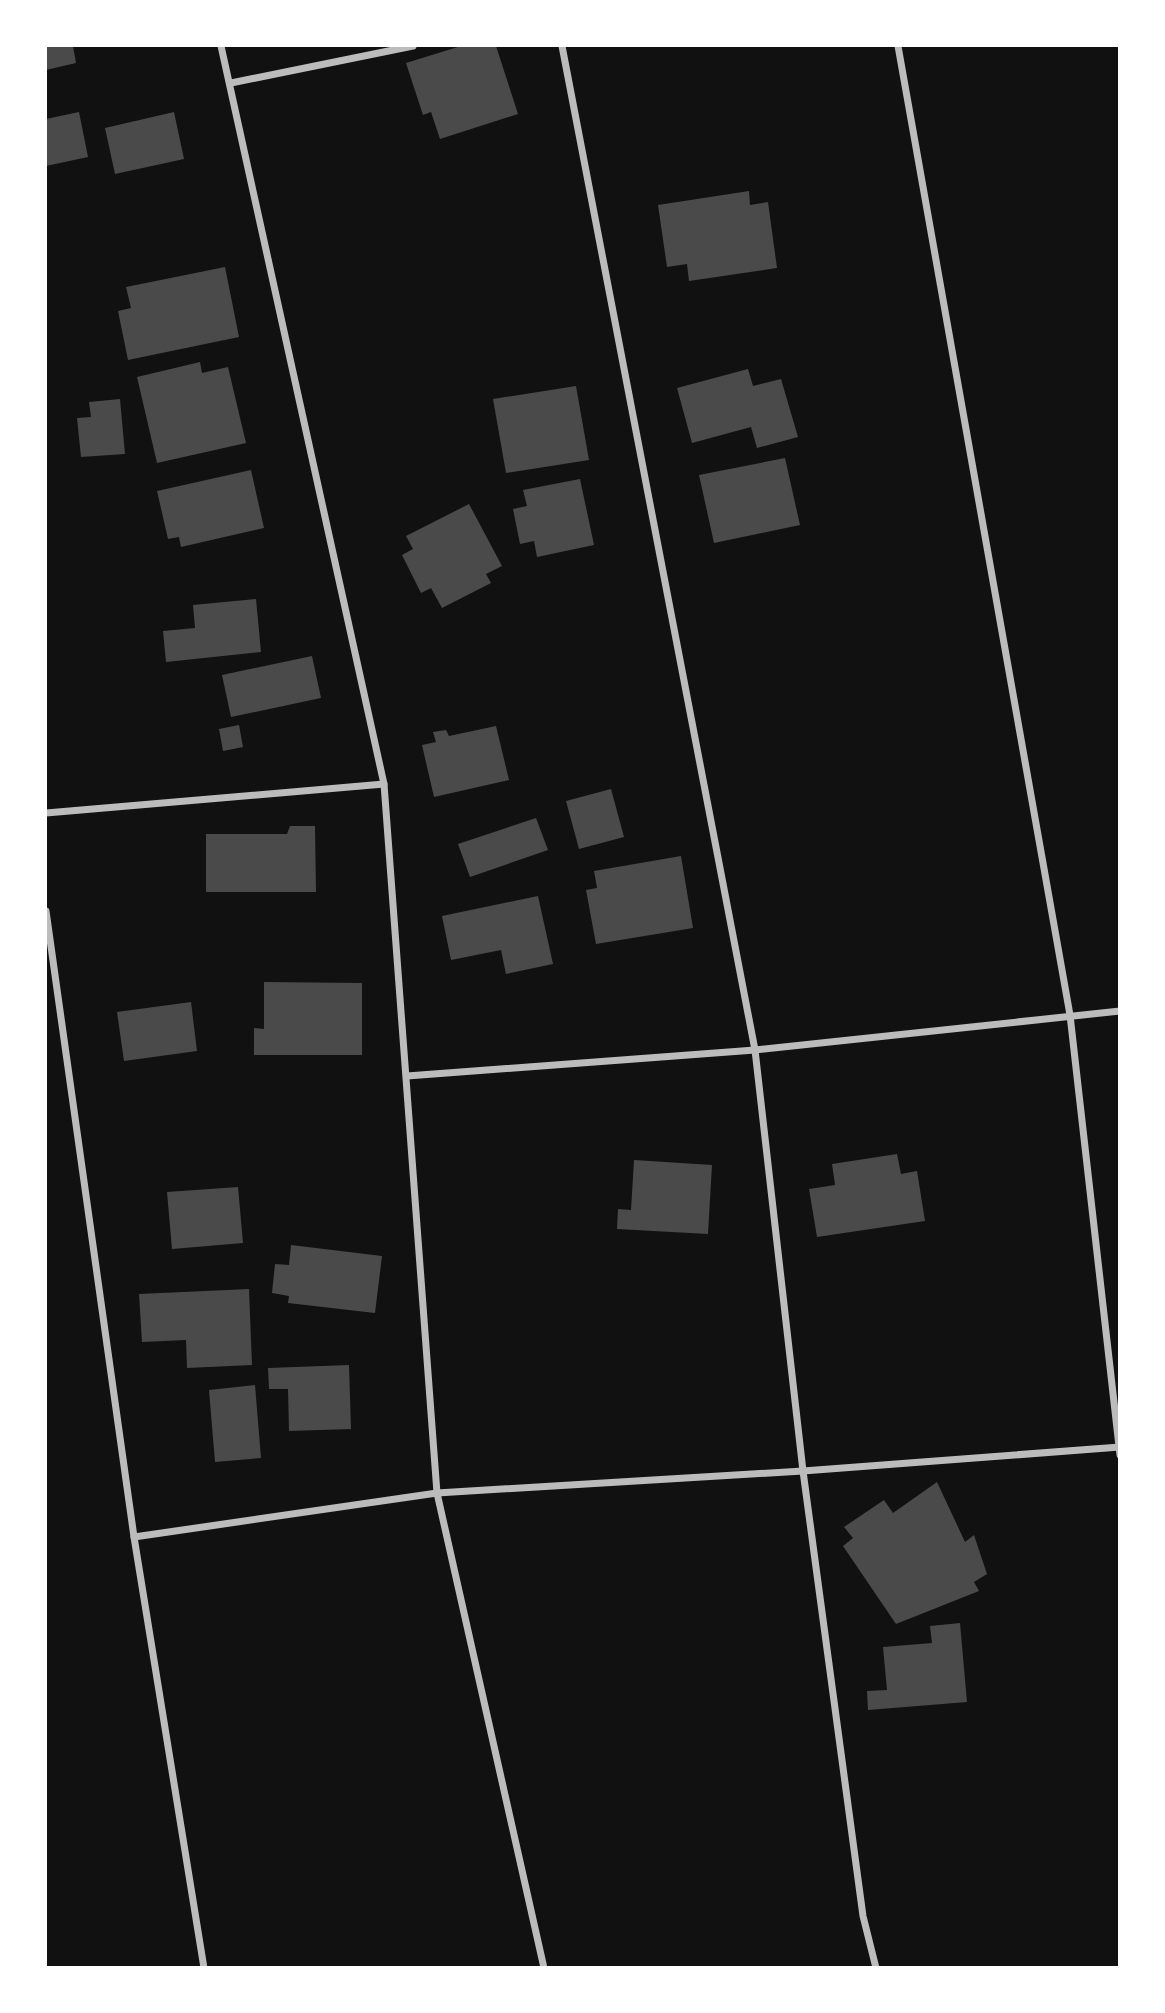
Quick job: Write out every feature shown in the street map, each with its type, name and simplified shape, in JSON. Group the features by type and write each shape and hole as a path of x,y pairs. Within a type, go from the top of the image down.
{"street":[{"path":"221,46 384,784 437,1493 544,1968"},
{"path":"231,83 413,46"},
{"path":"562,46 755,1050 803,1471 863,1916 876,1968"},
{"path":"134,1537 437,1493 1119,1450 1070,1015 898,46"},
{"path":"46,813 384,784"},
{"path":"46,911 134,1537 204,1968"},
{"path":"407,1076 755,1050 1119,1011"}],"building":[{"path":"46,46 73,46 76,63 46,70"},
{"path":"461,46 496,46 518,114 440,139 431,112 423,115 406,63"},
{"path":"79,112 88,157 46,166 46,119"},
{"path":"174,112 184,159 115,174 105,128"},
{"path":"749,191 750,205 768,202 777,268 689,281 687,264 667,267 658,205"},
{"path":"225,267 239,337 128,360 118,311 131,308 126,287"},
{"path":"200,362 202,373 228,367 246,443 157,463 137,377"},
{"path":"748,369 753,386 781,379 798,437 757,448 751,427 692,443 677,388"},
{"path":"576,386 589,460 506,473 493,399"},
{"path":"120,399 125,454 81,457 77,418 91,417 89,402"},
{"path":"785,458 800,525 714,543 699,475"},
{"path":"251,470 264,528 181,547 179,537 168,539 157,491"},
{"path":"580,479 594,545 537,557 534,541 520,544 513,509 527,506 523,490"},
{"path":"469,504 502,566 486,574 491,583 442,608 431,588 421,593 402,555 413,549 406,536"},
{"path":"256,599 261,652 166,662 163,631 195,628 193,605"},
{"path":"312,656 321,698 231,717 222,675"},
{"path":"239,725 243,747 223,751 219,729"},
{"path":"496,726 509,780 434,797 422,745 436,742 433,732 446,730 449,736"},
{"path":"611,789 624,837 579,849 566,801"},
{"path":"536,818 548,850 470,877 458,844"},
{"path":"290,826 315,826 316,892 206,892 206,834 287,834"},
{"path":"681,856 693,928 596,944 586,890 597,888 594,871"},
{"path":"538,896 553,964 506,974 501,950 451,960 442,916"},
{"path":"264,982 362,983 362,1055 254,1055 254,1028 264,1029"},
{"path":"191,1002 197,1051 124,1061 117,1012"},
{"path":"897,1154 901,1174 917,1171 925,1221 817,1237 809,1189 835,1185 832,1164"},
{"path":"634,1160 712,1165 708,1234 617,1229 618,1209 631,1210"},
{"path":"238,1187 243,1243 172,1249 167,1192"},
{"path":"291,1245 382,1256 375,1313 288,1303 289,1296 272,1293 275,1264 289,1265"},
{"path":"249,1289 252,1365 187,1368 186,1340 142,1342 139,1294"},
{"path":"349,1365 351,1429 289,1431 288,1389 269,1389 268,1368"},
{"path":"255,1385 261,1458 215,1462 209,1390"},
{"path":"937,1482 965,1542 974,1535 987,1574 974,1582 979,1591 896,1624 843,1546 853,1538 844,1527 884,1500 893,1513"},
{"path":"960,1623 967,1702 868,1710 867,1691 887,1690 883,1647 932,1643 930,1626"}]}
